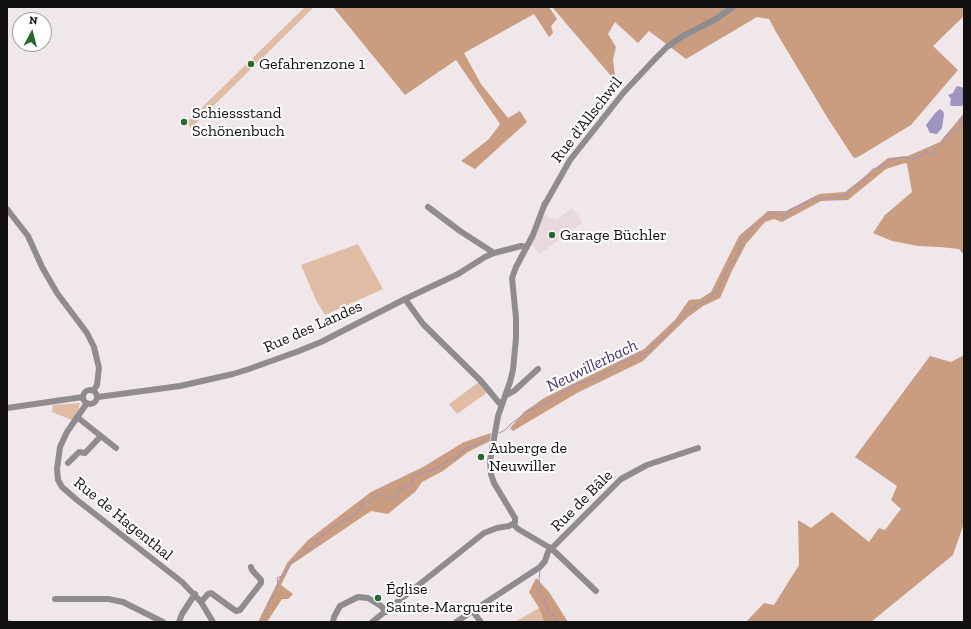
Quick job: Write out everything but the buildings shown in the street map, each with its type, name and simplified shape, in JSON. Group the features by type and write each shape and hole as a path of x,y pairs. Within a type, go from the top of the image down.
{"street":[{"name":"Rue d'Allschwil","path":"513,524 515,522 514,518 494,483 490,468 498,416 513,370 516,318 512,278 516,267 527,247 545,203 570,160 624,92 667,47 681,37 716,19 733,7"},
{"path":"428,207 494,253"},
{"path":"7,209 28,236 42,267 87,333 94,347 99,372 97,385 94,390"},
{"name":"Rue des Landes","path":"98,397 180,386 238,372 299,351 321,342 458,274 485,257 521,246 527,247"},
{"path":"405,299 423,324 481,381 501,405"},
{"path":"505,396 514,391 538,369"},
{"path":"85,400 84,393 87,390 94,390"},
{"path":"7,408 85,400 94,403 98,397 94,390"},
{"name":"Rue de Hagenthal","path":"85,400 77,417 63,438 58,453 57,474 62,486 77,500 182,582 195,594 213,622"},
{"path":"77,417 116,448"},
{"path":"68,463 78,452 85,453 101,436"},
{"name":"Rue de Bâle","path":"513,524 518,529 552,549 621,479 647,465 698,448"},
{"path":"372,622 484,534 496,528 513,524"},
{"path":"456,622 540,566 545,561 548,552 552,549 596,591"},
{"path":"201,602 208,594 211,593 233,609 240,610 261,583 261,580 251,567"},
{"path":"179,622 182,614 195,594"},
{"path":"333,622 340,606 358,597 368,598 381,606 386,612"},
{"path":"55,599 108,599 123,602 162,622"},
{"path":"473,612 480,622"}],"shaded area":[{"name":"Gefahrenzone 1","path":"305,7 314,7 191,128 187,122"},
{"path":"333,7 549,7 557,19 551,26 553,33 549,37 534,14 464,53 481,84 508,118 520,111 527,122 475,169 461,161 489,139 500,124 456,60 405,95"},
{"path":"552,7 964,7 964,16 933,46 958,70 911,125 855,158 827,117 769,19 757,17 686,59 649,31 638,43 615,22 608,34 616,47 613,60 615,75 612,77"},
{"path":"958,86 964,88 964,105 952,106 950,105 951,99 948,95 953,93"},
{"path":"940,109 944,114 942,128 937,134 930,133 926,125"},
{"path":"964,113 964,255 959,249 918,246 892,241 873,233 885,215 912,192 907,164 905,163 886,169 848,200 821,201 782,222 774,219 765,222 746,244 720,298 703,306 688,317 643,361 577,393 513,431 510,428 524,412 544,398 644,349 675,320 689,300 700,299 711,292 739,236 768,211 786,211 819,194 845,192 888,158 908,156 940,142"},
{"path":"572,208 583,222 540,254 527,239 540,213 556,220"},
{"path":"358,244 383,289 325,315 316,300 301,265"},
{"path":"964,355 964,523 953,555 871,622 746,622 764,603 774,605 799,565 798,520 811,528 832,512 869,542 879,528 885,530 901,509 891,500 897,486 855,457 930,356 951,362"},
{"path":"479,382 488,392 457,414 449,404"},
{"path":"80,403 77,414 72,420 52,412 53,405"},
{"path":"491,433 490,441 468,452 443,471 422,482 416,491 388,514 371,511 291,565 281,585 293,594 288,599 282,599 267,622 258,622 287,563 308,540 371,492 423,467 464,442"},
{"path":"536,578 549,592 568,622 544,622 539,608 529,592"},
{"path":"539,608 544,622 515,622"}],"waterway":[{"name":"Neuwillerbach","path":"499,433 505,430 528,411 552,400 562,392 578,383 598,378 607,371 615,368 618,364 652,350 653,344 663,339 684,314 709,299 720,286 729,265 739,255 741,239 748,236 749,230 759,224 769,213 786,216 789,210 807,202 810,199 818,200 846,195 864,180 874,168 877,169 890,160 901,157 913,159 923,155 926,150 929,154 932,154 935,149 942,144 945,136 950,134 950,131 960,129 960,120 964,117"},
{"name":"Neuwillerbach","path":"263,622 265,620 270,601 278,585 277,578 284,575 290,564 313,547 317,539 344,520 349,519 357,513 363,502 373,501 376,496 382,495 393,499 396,497 400,489 408,487 412,484 413,476 437,468 443,463 459,456 465,448 474,446 490,437"},
{"path":"540,570 539,593 541,597 545,599 544,603 549,613 554,615 557,620 555,622"},
{"path":"7,619 12,622"}],"place":[{"name":"Gefahrenzone 1","path":"251,64"},
{"name":"Schiessstand Schönenbuch","path":"184,122"},
{"name":"Garage Büchler","path":"552,235"},
{"name":"Auberge de Neuwiller","path":"481,457"},
{"name":"Église Sainte-Marguerite","path":"378,598"}]}
